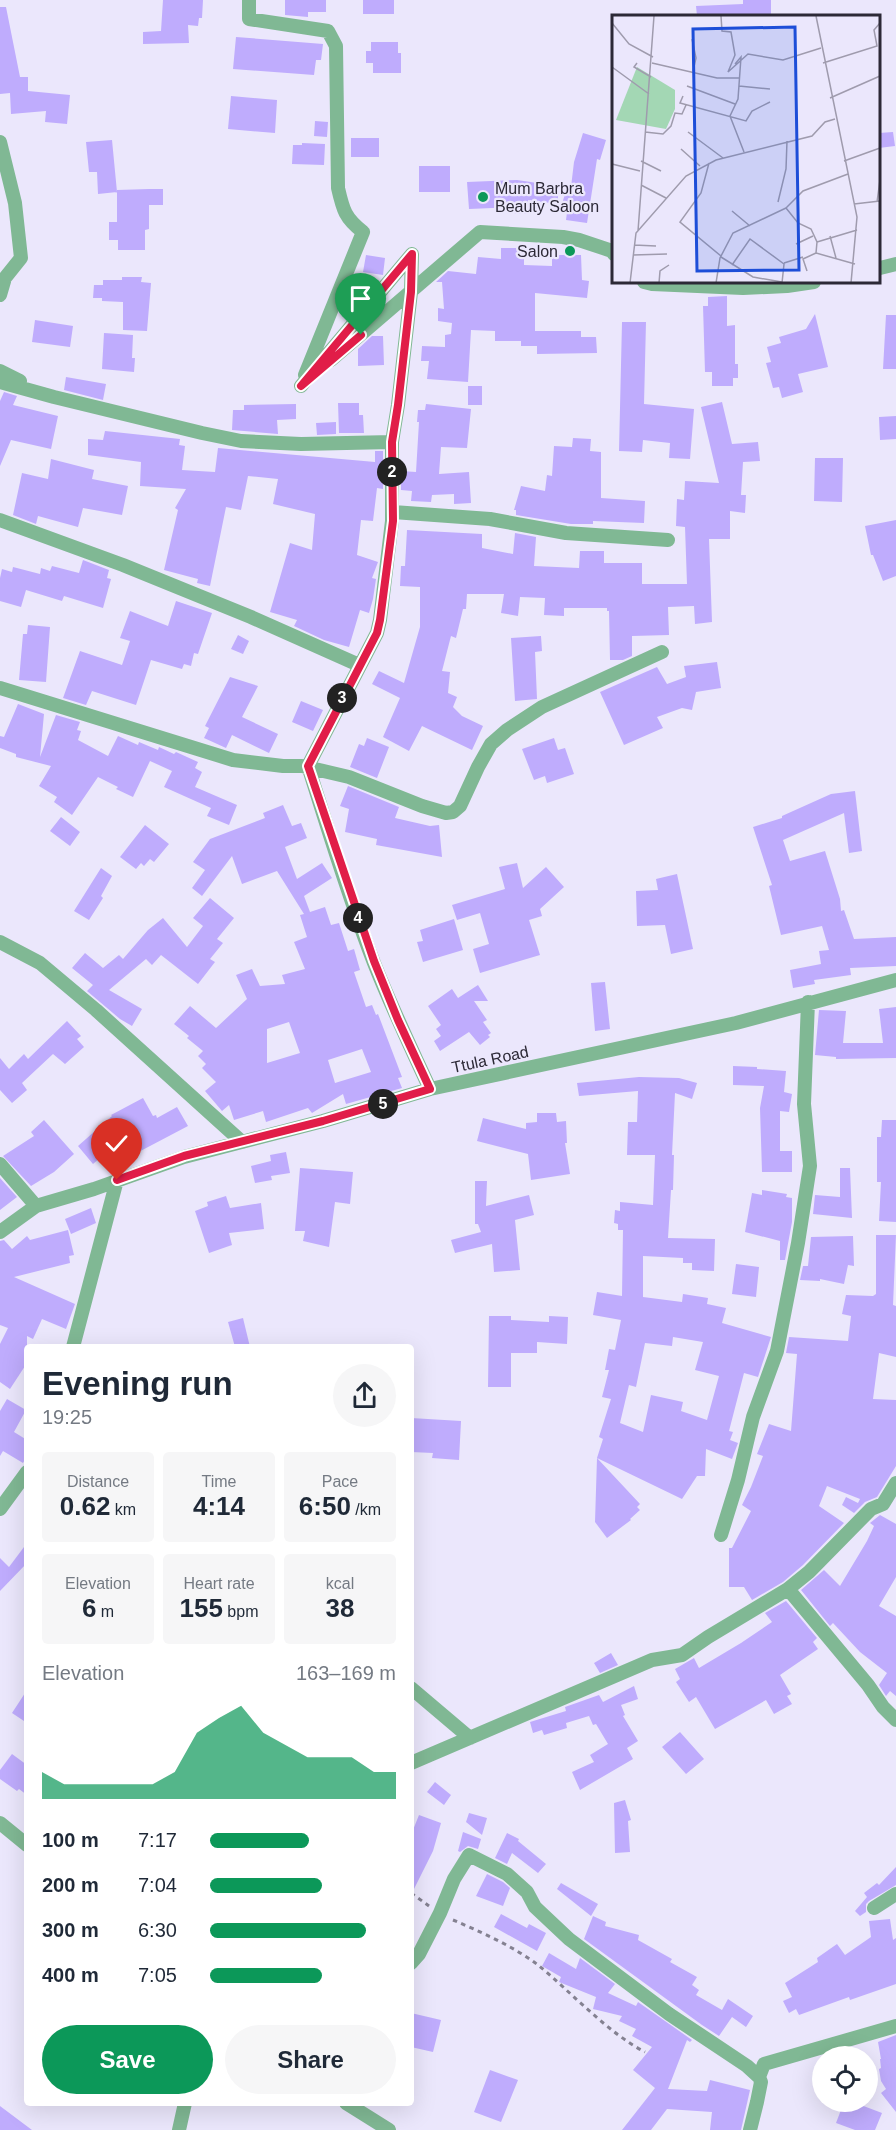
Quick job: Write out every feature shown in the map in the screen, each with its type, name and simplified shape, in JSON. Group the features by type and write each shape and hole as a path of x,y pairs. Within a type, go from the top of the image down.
{"street":[{"path":"249,0 249,19 328,31 336,46 338,188 342,206 349,221 363,232 301,386"},
{"path":"0,142 15,202 21,258 5,278 0,295"},
{"path":"301,386 480,232 579,240 612,251"},
{"path":"301,386 412,254 411,292 392,442 393,512 380,620 377,633 308,766 374,961 430,1089"},
{"path":"881,268 896,264"},
{"path":"652,284 743,288 800,284"},
{"path":"0,371 54,398"},
{"path":"0,382 54,398 241,441 302,444 392,442"},
{"path":"393,512 508,521 566,533 668,540"},
{"path":"0,520 123,565 251,617 359,665"},
{"path":"0,688 233,760 283,766 308,766 350,777 438,812 446,813 453,812 460,806 478,767 492,744 507,730 542,707 662,652"},
{"path":"0,942 40,963 96,1010 242,1142"},
{"name":"Ttula Road","path":"0,1233 36,1206 184,1156 323,1121 430,1089 736,1023 896,980"},
{"path":"721,1535 738,1480 753,1417 777,1351 798,1243 810,1166 804,1104 808,1002"},
{"path":"0,1164 36,1206"},
{"path":"74,1344 117,1180"},
{"path":"0,1509 24,1476"},
{"path":"414,1762 652,1660 682,1655 788,1589 809,1572 871,1509 883,1504 896,1483"},
{"path":"788,1589 896,1720"},
{"path":"414,1690 471,1738"},
{"path":"0,1823 24,1843"},
{"path":"414,1960 440,1913 454,1879 469,1855 507,1874 527,1892 535,1907 569,1939 669,2014 747,2066 759,2077 761,2082 750,2130"},
{"path":"874,1908 896,1894"},
{"path":"759,2077 764,2064 896,2026"},
{"path":"179,2130 184,2106"},
{"path":"351,2106 389,2130"}],"path":[{"path":"414,1895 440,1913 495,1939 536,1964 582,2004 645,2052"}],"building":[{"path":"163,0 203,0 202,18 199,18 198,26 188,25 189,43 143,44 143,32 161,31"},
{"path":"285,0 326,0 326,12 308,12 308,17 285,15"},
{"path":"363,0 394,0 394,14 363,14"},
{"path":"743,0 771,0 771,15 697,15 696,6 743,4"},
{"path":"0,7 6,7 20,77 28,77 28,91 70,95 67,124 45,122 46,111 11,114 10,93 0,94"},
{"path":"236,37 323,44 321,60 316,60 314,75 233,69"},
{"path":"371,42 398,42 398,53 401,53 401,73 373,73 373,63 366,63 366,51 371,51"},
{"path":"231,96 277,100 275,133 228,129"},
{"path":"315,121 328,122 327,137 314,136"},
{"path":"893,132 895,146 881,148 881,133"},
{"path":"583,133 606,140 600,160 597,159 587,223 566,220 568,205 562,204 567,187 571,187 574,162"},
{"path":"351,138 379,138 379,157 351,157"},
{"path":"112,140 117,192 98,194 97,172 89,172 86,142"},
{"path":"302,143 325,144 324,165 292,164 293,145 302,145"},
{"path":"419,166 450,166 450,192 419,192"},
{"path":"517,180 558,186 558,204 528,200 529,214 515,214 514,207 469,209 467,182"},
{"path":"163,189 163,205 149,205 149,229 145,230 145,250 118,250 118,240 109,240 109,222 117,222 117,190"},
{"path":"501,248 524,248 524,265 552,266 552,255 581,255 582,280 589,281 587,298 535,293 535,331 581,331 581,337 596,337 597,353 537,354 537,346 521,346 521,341 495,341 495,331 471,330 468,382 427,379 429,361 421,361 422,346 445,347 445,335 451,334 452,323 438,321 438,308 444,309 442,282 436,282 448,271 476,274 478,257 501,259"},
{"path":"366,255 385,258 383,275 363,272"},
{"path":"122,277 142,277 141,282 151,283 147,331 123,330 123,302 93,298 94,285 103,285 103,280 122,280"},
{"path":"727,296 727,326 735,325 735,364 738,364 738,378 733,378 733,386 712,386 712,372 705,372 703,306 708,306 708,297"},
{"path":"815,314 828,367 798,374 803,392 782,398 779,387 773,388 766,363 771,362 767,347 781,343 779,337 806,329"},
{"path":"886,315 896,315 896,369 883,369"},
{"path":"35,320 73,326 70,347 32,342"},
{"path":"622,322 646,322 644,404 694,409 690,459 669,458 670,443 643,440 642,452 619,451"},
{"path":"104,333 133,335 134,372 102,369"},
{"path":"372,336 383,336 384,365 358,366 358,349"},
{"path":"66,377 106,384 103,400 64,390"},
{"path":"468,386 482,386 482,405 468,405"},
{"path":"4,392 17,396 13,405 58,416 51,449 11,440 0,466 0,401"},
{"path":"722,402 732,444 758,442 760,461 743,462 741,495 746,495 745,513 730,511 730,539 709,539 712,622 695,624 694,606 668,607 669,635 632,636 632,656 623,660 610,660 609,611 607,608 564,608 564,616 544,615 545,598 520,597 518,616 501,613 504,594 467,594 466,609 463,609 456,638 451,636 442,671 450,672 448,693 457,697 453,707 462,716 483,726 472,750 422,726 409,751 383,737 400,698 372,684 379,671 404,683 420,627 420,587 400,586 401,566 405,566 407,530 482,534 482,548 513,554 515,533 536,537 534,566 579,568 580,551 604,551 604,563 642,563 642,584 687,584 685,527 676,526 677,499 684,500 685,481 719,483 701,407"},
{"path":"338,403 359,403 359,415 363,415 364,433 339,433"},
{"path":"296,404 296,419 277,420 278,434 232,430 233,410 244,410 244,405"},
{"path":"426,404 471,409 467,448 441,447 439,474 469,472 471,503 454,504 454,494 432,495 431,502 411,501 412,491 401,490 401,471 416,472 418,410 425,410"},
{"path":"896,416 896,439 880,440 879,417"},
{"path":"336,422 336,434 317,435 316,423"},
{"path":"105,431 180,439 179,445 185,446 182,470 215,472 218,448 375,462 375,451 383,451 383,489 377,488 373,521 361,520 357,555 378,562 372,578 376,579 373,599 369,613 360,610 349,647 324,640 294,626 297,620 270,612 290,543 312,550 315,514 273,504 278,479 248,476 241,510 226,507 210,586 197,583 198,579 164,570 178,510 175,508 186,489 140,486 141,462 88,455 88,439 103,440"},
{"path":"573,438 591,439 590,451 601,452 601,498 645,501 644,523 593,521 593,524 571,524 516,515 516,510 514,510 521,486 545,491 547,475 552,476 554,446 572,447"},
{"path":"815,458 843,458 842,502 814,501"},
{"path":"51,459 94,470 92,479 128,486 122,515 83,508 78,527 38,516 36,524 13,515 22,473 48,479"},
{"path":"896,520 896,576 883,581 873,555 871,555 865,526"},
{"path":"83,560 109,570 107,578 111,579 103,608 64,596 62,601 26,590 21,607 0,601 2,569 12,572 13,567 40,574 41,568 50,571 52,566 79,573"},
{"path":"176,601 212,613 198,654 194,653 191,666 184,664 182,669 151,660 136,705 92,691 86,705 63,698 80,651 122,665 130,641 120,638 130,611 168,626"},
{"path":"28,625 50,627 46,682 19,680 23,634 27,634"},
{"path":"238,635 249,641 243,654 231,649"},
{"path":"541,636 542,651 535,652 537,699 515,701 511,638"},
{"path":"717,662 721,688 696,692 692,710 682,708 657,717 663,728 624,745 600,692 657,667 667,684 686,677 684,666"},
{"path":"230,677 258,686 242,717 278,734 269,753 232,735 226,748 204,738 209,728 205,726"},
{"path":"301,701 323,710 313,731 292,722"},
{"path":"18,704 44,714 40,757 56,715 80,722 77,730 81,731 78,740 108,756 118,736 138,745 139,742 158,750 159,747 174,754 176,752 198,762 195,768 202,772 195,787 237,805 229,825 207,816 211,808 164,787 172,771 150,761 133,797 98,777 72,815 54,802 57,797 39,786 51,766 16,757 16,754 0,748 0,736 4,737"},
{"path":"367,738 389,747 377,778 350,767 359,744 364,746"},
{"path":"554,738 558,750 565,748 574,774 547,783 545,776 534,780 522,749"},
{"path":"348,786 399,807 395,818 430,826 439,825 442,857 376,845 377,839 345,832 349,809 340,806"},
{"path":"855,791 862,851 849,853 844,813 783,840 790,861 825,851 840,899 841,911 844,910 854,939 896,937 896,966 850,968 851,975 814,980 815,984 793,988 790,970 821,964 819,951 829,950 822,926 781,935 769,886 772,885 753,827 782,818 831,794"},
{"path":"283,805 292,826 301,823 307,838 285,847 297,879 322,863 332,878 304,896 310,912 325,907 331,925 339,923 348,951 354,949 360,970 354,972 366,1007 372,1005 376,1015 378,1014 402,1077 398,1078 402,1088 346,1104 343,1094 312,1113 308,1108 266,1122 263,1111 234,1120 229,1105 222,1111 205,1091 216,1082 202,1068 206,1064 198,1056 203,1051 174,1024 190,1006 216,1028 247,999 236,975 252,969 260,986 285,984 282,975 305,969 294,942 307,937 300,915 304,914 277,871 242,884 232,856 202,896 192,888 205,870 193,862 210,839 265,818 263,813","holes":["289,1022 300,1053 267,1063 267,1029","362,1049 371,1072 335,1083 328,1060"]},
{"path":"61,817 80,832 70,846 50,831"},
{"path":"145,825 169,844 154,862 150,859 144,866 141,863 136,869 120,857"},
{"path":"517,863 523,888 546,867 564,887 540,909 542,916 529,920 540,955 480,973 473,949 489,944 480,913 457,920 452,905 505,889 499,867"},
{"path":"101,868 112,876 101,896 103,898 89,920 74,911"},
{"path":"677,874 693,949 671,954 665,925 637,926 636,891 658,890 656,879"},
{"path":"210,898 234,918 217,939 223,943 210,959 215,962 198,984 161,955 152,965 146,959 109,990 142,1009 132,1026 120,1019 87,991 93,985 72,968 85,953 103,968 119,955 123,959 148,930 163,918 187,947 203,926 193,918"},
{"path":"454,919 463,950 423,962 417,942 423,941 420,930"},
{"path":"605,982 610,1029 595,1031 591,983"},
{"path":"478,985 488,1001 474,1001 487,1020 483,1022 491,1033 488,1035 490,1037 480,1045 469,1032 440,1051 434,1041 441,1036 436,1029 441,1025 428,1006 452,989 458,998"},
{"path":"896,1007 896,1058 836,1059 836,1057 815,1055 819,1010 846,1011 843,1043 883,1043 879,1009"},
{"path":"67,1021 81,1036 77,1039 84,1047 65,1064 53,1054 22,1083 27,1090 12,1103 0,1090 0,1058 9,1069 24,1054 28,1059"},
{"path":"733,1066 786,1071 784,1092 792,1094 789,1112 780,1111 780,1151 792,1151 792,1172 762,1172 760,1108 764,1086 733,1085"},
{"path":"639,1077 679,1078 697,1083 692,1099 675,1093 673,1190 671,1190 668,1238 715,1239 714,1271 692,1270 692,1263 683,1263 683,1258 643,1256 643,1297 682,1302 683,1294 708,1298 707,1304 726,1308 722,1323 771,1337 758,1377 744,1373 729,1431 733,1432 730,1440 738,1443 732,1459 706,1449 705,1476 697,1476 682,1499 597,1458 603,1439 599,1437 611,1399 602,1397 609,1370 605,1370 609,1349 615,1350 621,1320 593,1315 597,1292 622,1296 623,1230 618,1230 618,1224 614,1223 615,1210 620,1211 620,1202 653,1205 655,1155 627,1155 628,1122 637,1122 638,1091 579,1096 577,1083","holes":["673,1337 703,1342 695,1370 719,1376 707,1420 681,1411 683,1402 651,1395 643,1432 620,1423 629,1385 636,1387 645,1343 672,1346"]},
{"path":"143,1098 153,1116 156,1115 157,1118 177,1107 188,1126 131,1156 122,1139 93,1164 78,1146 111,1115"},
{"path":"537,1113 556,1113 557,1122 566,1121 567,1143 565,1143 570,1174 531,1180 528,1154 477,1141 483,1118 526,1129 526,1123 537,1122"},
{"path":"44,1120 74,1154 54,1172 31,1186 3,1156 34,1136 31,1132"},
{"path":"882,1120 896,1120 896,1222 879,1221 881,1182 877,1182 877,1137 881,1137"},
{"path":"286,1152 290,1173 271,1176 272,1180 255,1183 251,1166 271,1161 270,1155"},
{"path":"300,1168 353,1172 350,1204 335,1202 329,1247 303,1241 305,1231 295,1231"},
{"path":"840,1168 850,1168 852,1218 813,1214 815,1195 840,1197"},
{"path":"0,1178 17,1197 0,1210"},
{"path":"475,1181 487,1181 486,1206 529,1195 534,1215 515,1220 520,1270 494,1272 492,1244 455,1253 451,1240 481,1232 478,1224 475,1224"},
{"path":"762,1190 787,1194 786,1197 792,1198 792,1222 785,1260 780,1260 780,1241 745,1232 752,1193 762,1195"},
{"path":"226,1196 230,1208 261,1203 264,1229 229,1233 232,1245 209,1253 195,1211 208,1206 207,1202"},
{"path":"91,1208 96,1223 71,1234 65,1219"},
{"path":"68,1230 74,1255 69,1256 70,1263 14,1277 75,1304 66,1329 42,1319 33,1339 27,1336 27,1344 24,1344 24,1368 10,1389 0,1382 0,1344 8,1328 0,1325 0,1241 4,1240 12,1249 27,1236 30,1240"},
{"path":"876,1235 896,1235 893,1305 896,1306 896,1357 879,1353 873,1399 896,1400 896,1466 877,1497 865,1502 854,1513 842,1505 846,1497 858,1503 860,1499 827,1486 819,1506 844,1523 783,1582 752,1600 744,1587 729,1587 729,1548 732,1548 751,1511 742,1505 763,1456 757,1454 769,1424 791,1431 797,1354 786,1353 789,1337 848,1341 851,1316 842,1314 846,1295 873,1296 876,1294"},
{"path":"853,1236 854,1266 848,1265 844,1284 820,1279 820,1281 800,1280 803,1266 808,1266 811,1237"},
{"path":"736,1264 759,1267 756,1297 732,1294"},
{"path":"489,1316 511,1316 511,1320 549,1322 549,1316 568,1317 567,1344 537,1342 537,1353 511,1353 511,1387 488,1387"},
{"path":"243,1318 249,1344 234,1344 228,1322"},
{"path":"7,1399 24,1409 24,1414 14,1432 24,1438 23,1463 3,1451 0,1456 0,1411"},
{"path":"414,1418 461,1421 459,1460 432,1458 433,1453 414,1452"},
{"path":"597,1458 640,1504 637,1507 640,1510 631,1520 607,1538 595,1522"},
{"path":"880,1515 896,1524 896,1577 879,1606 896,1616 896,1696 890,1691 886,1696 879,1685 887,1673 860,1652 833,1623 830,1626 801,1590 824,1570 840,1586 867,1541 874,1526 870,1523"},
{"path":"24,1547 24,1566 0,1591 0,1558 9,1567"},
{"path":"786,1601 817,1638 813,1642 818,1649 780,1675 791,1694 787,1696 792,1704 774,1714 766,1700 715,1729 696,1697 689,1702 676,1682 680,1679 675,1669 694,1658 699,1668 741,1643 772,1622 765,1613"},
{"path":"611,1653 618,1665 600,1673 594,1663"},
{"path":"634,1686 638,1699 621,1705 625,1715 623,1716 638,1741 627,1748 633,1759 580,1790 572,1772 594,1762 590,1755 608,1744 596,1724 593,1725 589,1716 566,1723 567,1728 544,1735 542,1730 533,1733 530,1722 566,1711 565,1707 599,1695 603,1702"},
{"path":"24,1695 24,1721 12,1713"},
{"path":"680,1732 704,1759 686,1774 662,1747"},
{"path":"12,1754 24,1763 24,1793 19,1789 17,1791 0,1779 0,1770"},
{"path":"435,1782 451,1795 444,1805 427,1792"},
{"path":"625,1800 631,1820 628,1821 630,1852 615,1853 614,1803"},
{"path":"469,1813 487,1818 482,1835 466,1822"},
{"path":"419,1815 441,1823 433,1851 414,1889 414,1828"},
{"path":"463,1832 481,1839 478,1849 468,1846 458,1851"},
{"path":"507,1833 519,1839 518,1841 546,1864 538,1873 512,1853 507,1864 495,1858"},
{"path":"896,1867 896,1885 869,1901 866,1904 866,1912 860,1916 855,1911 867,1897 864,1893 877,1883 879,1885"},
{"path":"487,1874 510,1888 503,1906 476,1896"},
{"path":"561,1883 598,1904 591,1916 557,1889"},
{"path":"501,1914 527,1928 529,1924 546,1933 537,1951 494,1927"},
{"path":"593,1916 606,1922 605,1926 639,1935 638,1940 672,1959 670,1962 697,1977 692,1985 699,1990 696,1995 722,2010 728,1999 753,2016 746,2027 732,2017 719,2036 702,2025 584,1939"},
{"path":"890,1919 893,1940 896,1938 896,1984 850,2000 849,1997 799,2015 796,2009 789,2013 783,2001 792,1997 785,1983 818,1962 817,1958 837,1944 845,1955 871,1937 869,1921"},
{"path":"549,1953 576,1969 580,1958 615,1984 608,1993 636,2006 638,2002 692,2040 690,2042 687,2040 668,2089 707,2091 710,2080 750,2090 741,2130 710,2130 712,2112 667,2109 651,2130 622,2130 655,2088 633,2070 652,2047 632,2036 636,2029 619,2021 622,2016 593,2009 596,1997 559,1982 561,1977 542,1966"},
{"path":"414,2014 441,2020 433,2052 414,2048"},
{"path":"896,2035 896,2112 881,2093 886,2089 881,2081 878,2042"},
{"path":"490,2070 518,2080 501,2122 474,2112"},
{"path":"0,2106 32,2130 0,2130"},
{"path":"840,2112 882,2113 875,2130 855,2130 836,2123"}],"place":[{"name":"Mum Barbra Beauty Saloon","path":"483,197"},
{"name":"Salon","path":"570,251"}],"route":[{"path":"117,1180 184,1156 323,1121 430,1089 374,961 308,766 377,633 380,620 393,521 392,442 411,292 412,254 301,386 361,335"}]}
